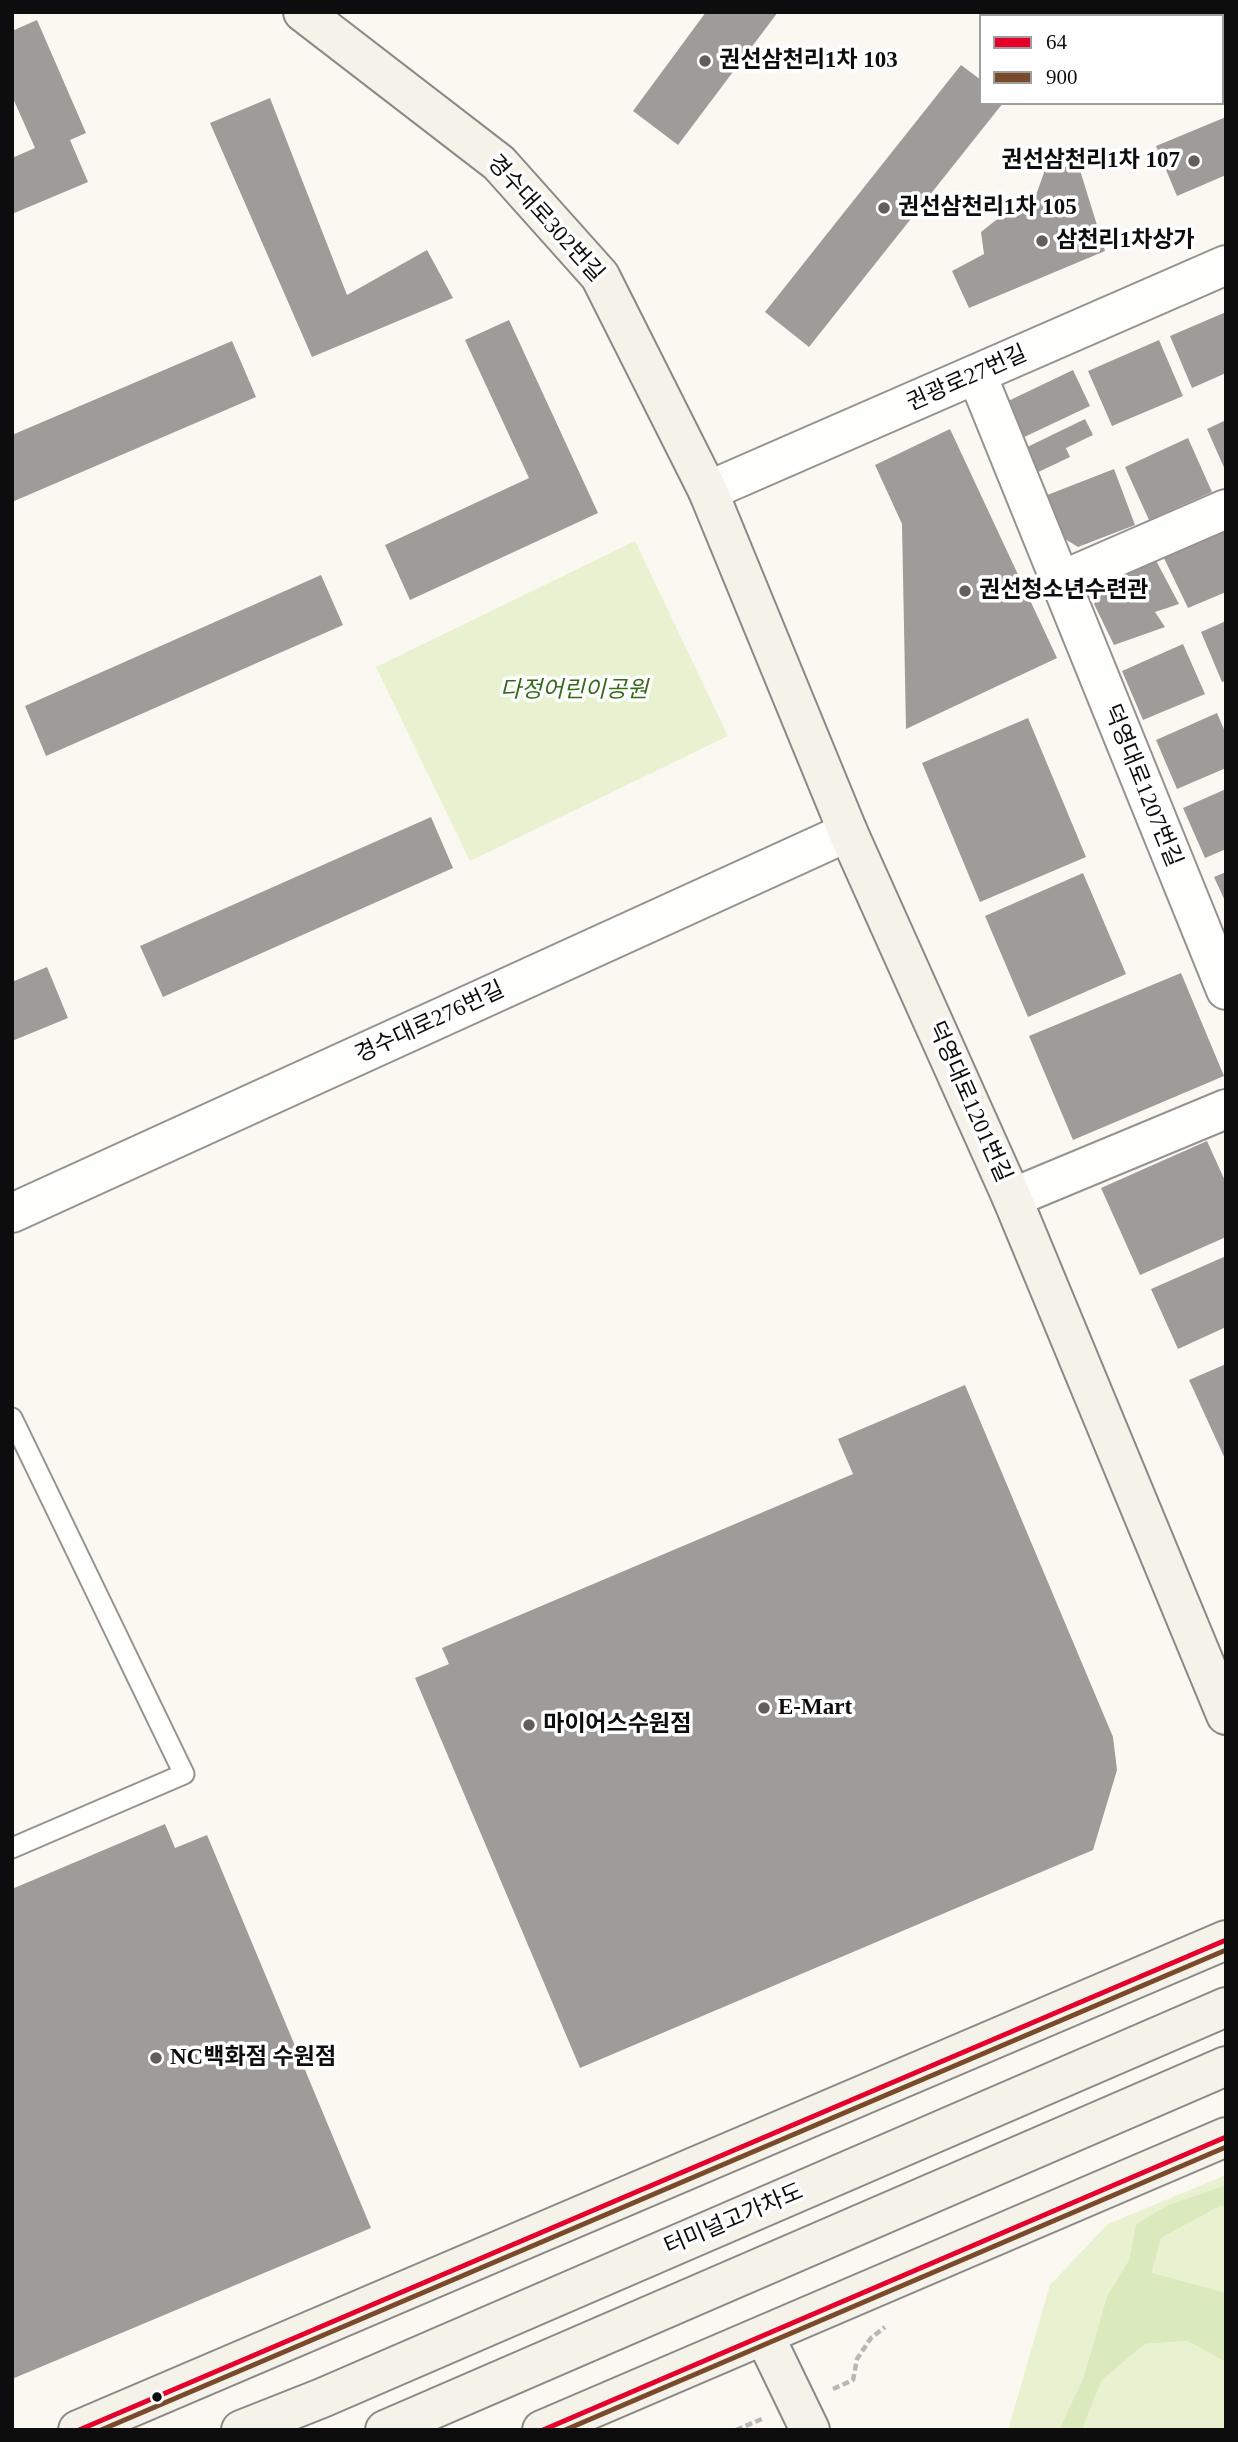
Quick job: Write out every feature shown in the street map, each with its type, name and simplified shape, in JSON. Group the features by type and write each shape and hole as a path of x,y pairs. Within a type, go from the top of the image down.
{"main road":[{"name":"경수대로302번길","path":"303,12 499,163 600,276 708,491"},
{"name":"덕영대로1201번길","path":"708,491 848,832 1012,1198 1226,1715"},
{"path":"78,2430 1226,1940"},
{"name":"터미널고가차도","path":"241,2430 322,2398 1226,2007"},
{"path":"386,2430 1226,2066"},
{"path":"542,2430 765,2337 1226,2137"},
{"path":"765,2337 810,2430"}],"street":[{"name":"권광로27번길","path":"708,491 1226,265"},
{"name":"덕영대로1207번길","path":"977,375 1058,582 1226,990"},
{"path":"1058,582 1226,509"},
{"name":"경수대로276번길","path":"12,1213 848,832"},
{"path":"1012,1198 1226,1109"}],"lane":[{"path":"12,1418 184,1774 12,1848"}],"green space":[{"name":"다정어린이공원","path":"635,541 728,736 470,861 376,667"},
{"path":"1226,2175 1226,2185 1168,2205 1136,2224 1129,2260 1107,2296 1084,2376 1059,2430 1008,2430 1050,2285 1108,2224"},
{"path":"1226,2185 1226,2206 1220,2206 1161,2238 1152,2273 1226,2293 1226,2362 1187,2341 1145,2344 1102,2380 1082,2430 1059,2430 1084,2376 1107,2296 1129,2260 1136,2224 1168,2205"},
{"path":"1220,2206 1226,2206 1226,2293 1152,2274 1161,2238"},
{"path":"1187,2341 1226,2362 1226,2430 1082,2430 1102,2380 1145,2344"}],"building":[{"name":"권선삼천리1차 103","path":"706,12 778,12 678,145 633,111"},
{"path":"1012,12 1072,12 1070,14"},
{"path":"37,20 86,133 70,140 88,182 12,214 12,158 35,148 12,96 12,31"},
{"name":"권선삼천리1차 105","path":"961,65 979,78 979,105 1001,105 809,347 765,312"},
{"path":"270,98 347,295 427,250 453,298 312,357 210,123"},
{"name":"권선삼천리1차 107","path":"1226,117 1226,175 1177,196 1156,146"},
{"name":"삼천리1차상가","path":"1046,167 1079,167 1105,251 969,308 952,271 984,254 981,232 1014,206 1030,212"},
{"path":"1226,312 1226,373 1192,388 1170,336"},
{"path":"509,320 598,513 410,600 385,545 529,478 465,340"},
{"path":"1159,340 1183,396 1112,426 1088,371"},
{"path":"232,341 256,397 12,502 12,435"},
{"path":"1073,370 1090,406 1020,439 1004,403"},
{"path":"1085,419 1093,435 1066,448 1070,457 1032,475 1021,450"},
{"path":"1226,420 1226,472 1207,429"},
{"name":"권선청소년수련관","path":"950,429 1057,658 906,729 902,524 875,465"},
{"path":"1188,438 1212,492 1149,520 1125,467"},
{"path":"1114,469 1135,525 1078,547 1049,529 1037,499"},
{"path":"1211,526 1226,533 1226,592 1188,608 1161,552"},
{"path":"1152,553 1179,604 1155,612 1165,627 1114,645 1094,604 1103,577"},
{"path":"321,575 343,625 46,756 25,706"},
{"path":"1226,621 1226,681 1222,682 1201,632"},
{"path":"1183,644 1205,694 1143,720 1122,671"},
{"path":"1217,713 1226,734 1226,768 1177,789 1156,740"},
{"path":"1028,718 1086,857 980,902 922,763"},
{"path":"1226,789 1226,849 1205,858 1183,808"},
{"path":"431,817 453,868 163,997 140,946"},
{"path":"1226,872 1226,903 1214,877"},
{"path":"1083,873 1126,974 1028,1017 985,916"},
{"path":"47,967 68,1018 12,1041 12,982"},
{"path":"1181,973 1224,1076 1073,1140 1029,1036"},
{"path":"1207,1141 1226,1183 1226,1237 1140,1275 1101,1188"},
{"path":"1226,1256 1226,1327 1178,1349 1151,1289"},
{"path":"1226,1364 1226,1461 1189,1380"},
{"name":"E-Mart","path":"965,1385 1113,1737 1117,1770 1093,1850 580,2068 415,1678 449,1664 442,1648 853,1474 838,1439"},
{"name":"NC백화점 수원점","path":"165,1824 175,1848 207,1835 371,2228 12,2379 12,1889"}],"transit line":[{"name":"64","path":"79,2430 1226,1940"},
{"name":"900","path":"101,2430 1226,1950"},
{"name":"64","path":"543,2430 1226,2137"},
{"name":"900","path":"565,2430 1226,2147"}],"place":[{"name":"권선삼천리1차 103","path":"705,61"},
{"name":"권선삼천리1차 107","path":"1194,161"},
{"name":"권선삼천리1차 105","path":"884,208"},
{"name":"삼천리1차상가","path":"1042,241"},
{"name":"권선청소년수련관","path":"965,591"},
{"name":"E-Mart","path":"764,1708"},
{"name":"마이어스수원점","path":"529,1725"},
{"name":"NC백화점 수원점","path":"156,2058"}]}
